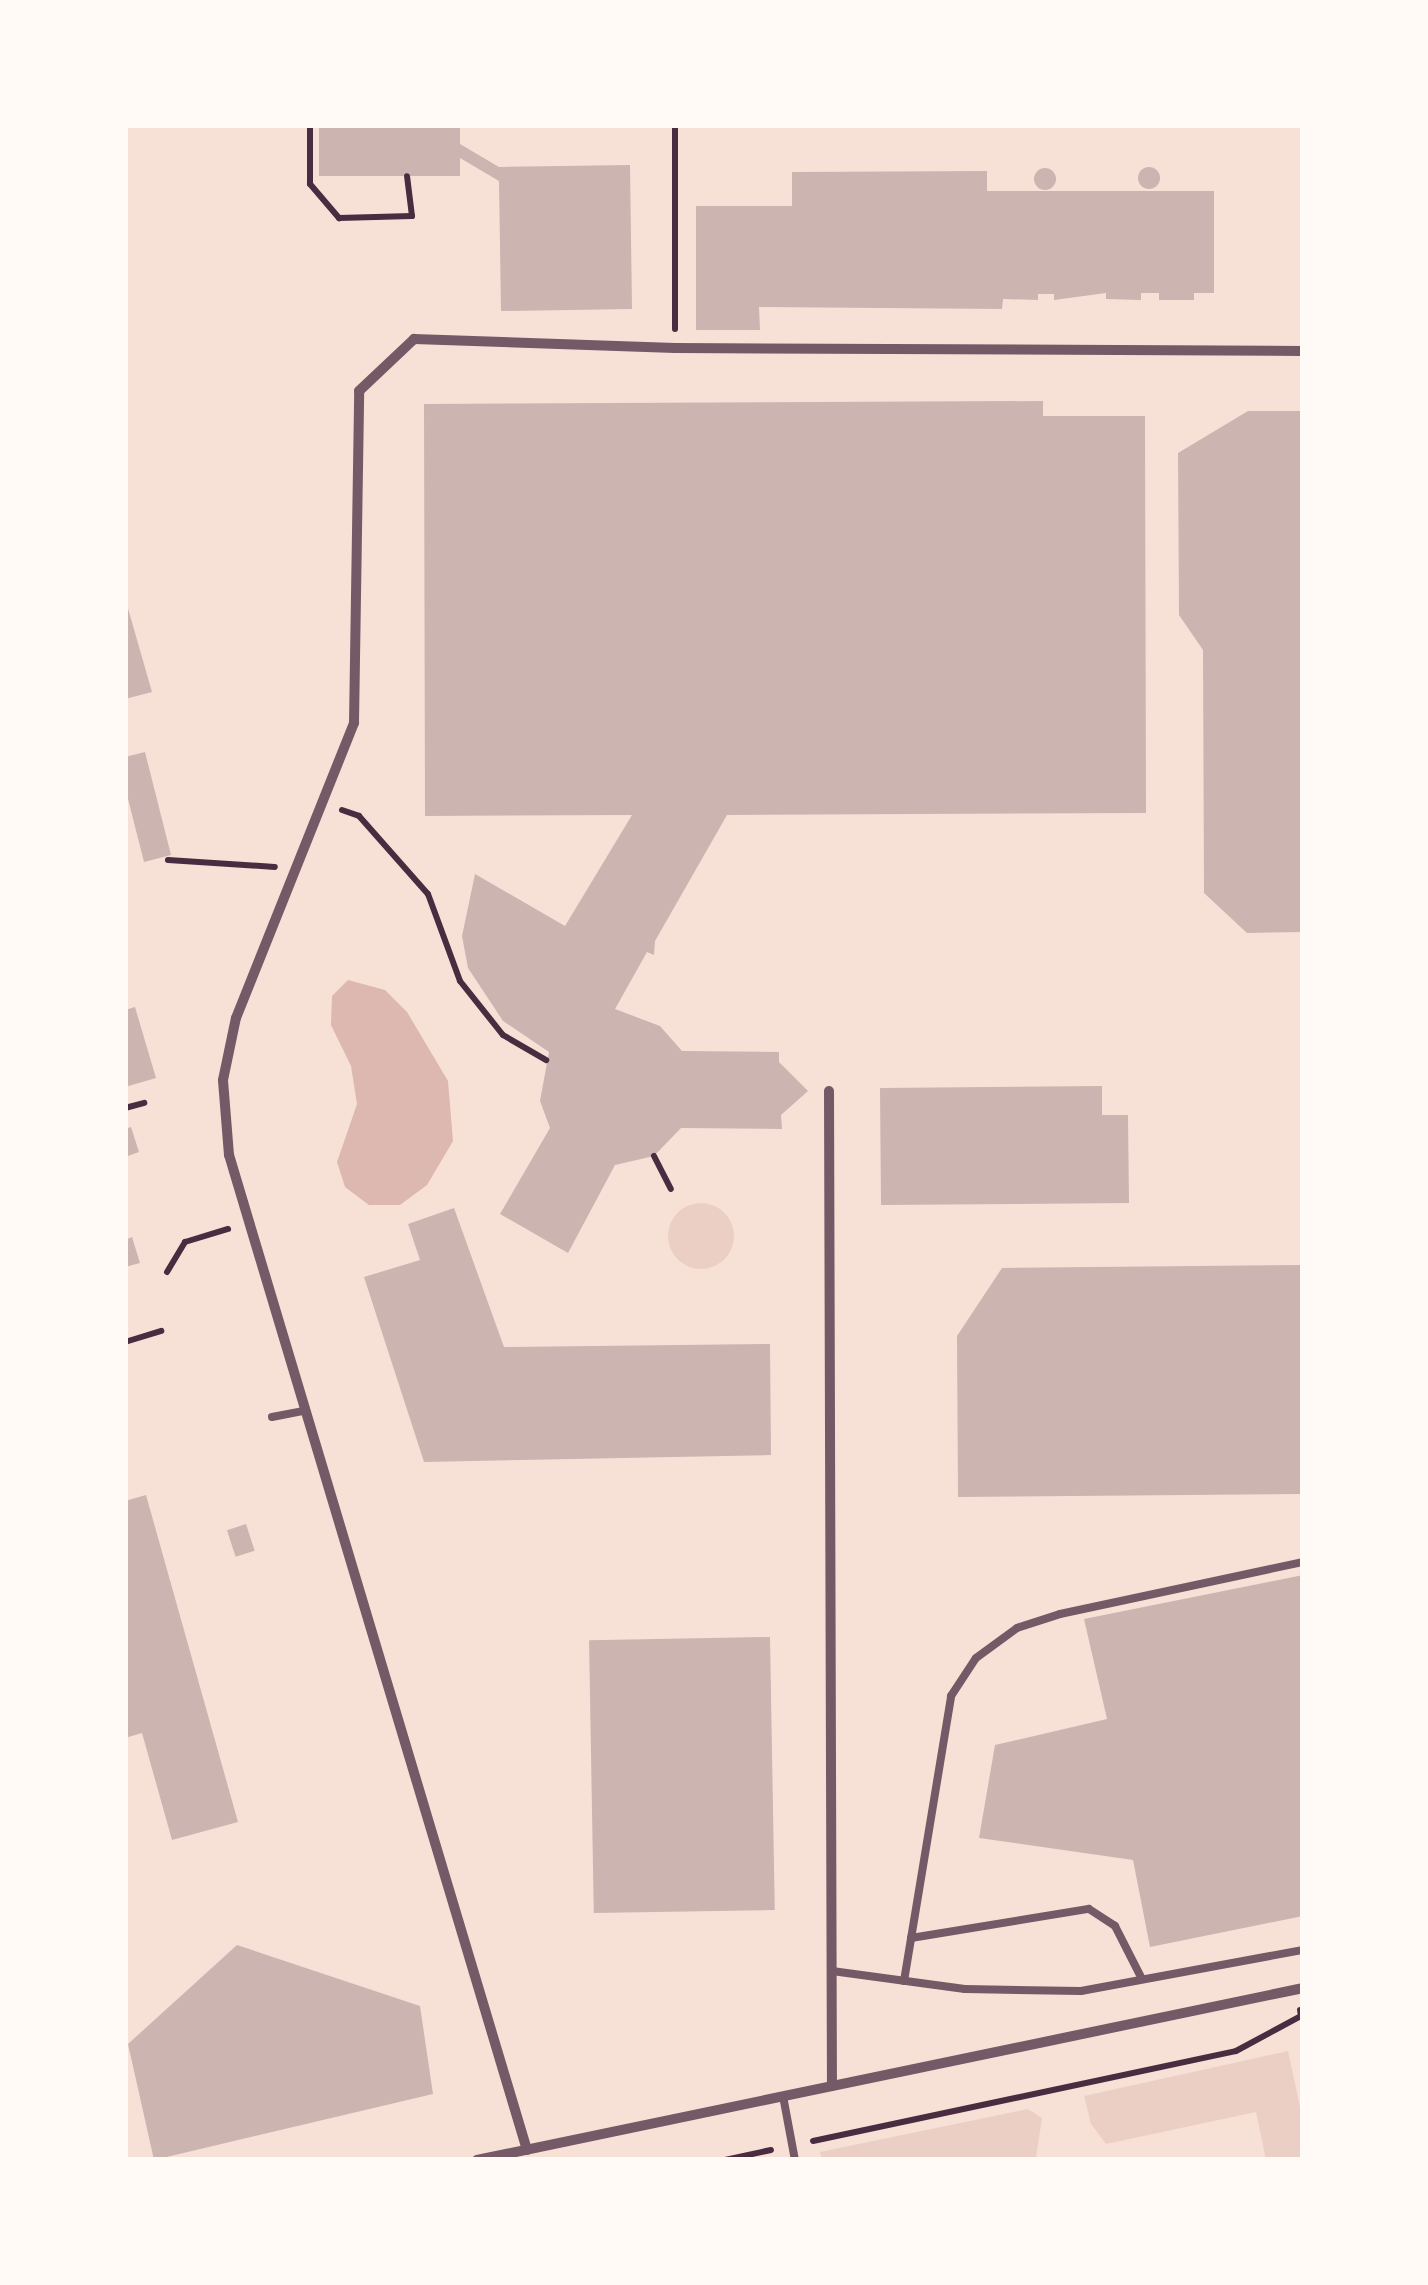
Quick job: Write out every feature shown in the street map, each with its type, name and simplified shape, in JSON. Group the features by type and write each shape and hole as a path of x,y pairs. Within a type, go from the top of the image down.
{"street":[{"path":"527,2150 302,1411 229,1155 223,1080 236,1018 354,723 360,391 414,339 675,348 1303,351"},
{"path":"829,1092 832,2086"},
{"path":"477,2160 1303,1988"}],"lane":[{"path":"272,1417 302,1411"},
{"path":"904,1981 951,1696 976,1658 1017,1628 1060,1614 1303,1562"},
{"path":"911,1938 1089,1909 1115,1926 1142,1979"},
{"path":"832,1972 904,1981 1081,1991 1303,1950"},
{"path":"783,2096 795,2160"}],"path":[{"path":"310,125 310,184 339,218 412,216 407,176"},
{"path":"675,125 675,348"},
{"path":"322,802 359,816 428,894 460,981 503,1035 546,1060"},
{"path":"168,860 296,868"},
{"path":"125,1108 144,1102"},
{"path":"654,1156 671,1189"},
{"path":"167,1272 185,1242 249,1224"},
{"path":"125,1342 161,1331"},
{"path":"725,2160 1236,2051 1301,2016"}],"shaded area":[{"path":"348,980 385,990 407,1012 448,1081 453,1141 427,1185 400,1205 369,1205 345,1187 337,1162 357,1104 351,1066 331,1025 332,996"},
{"path":"701,1203 724,1213 734,1236 724,1259 701,1269 678,1259 668,1236 678,1213"},
{"path":"1288,2051 1303,2121 1303,2160 1266,2160 1256,2112 1106,2144 1091,2124 1084,2096"},
{"path":"1028,2109 1042,2118 1036,2158 822,2160 820,2152"}],"building":[{"path":"319,125 460,125 460,144 499,167 630,165 632,309 501,311 499,181 460,158 460,176 319,176"},
{"path":"1149,167 1160,178 1149,189 1138,178"},
{"path":"1045,168 1056,179 1045,190 1034,179"},
{"path":"987,171 987,191 1214,191 1214,293 1194,293 1194,300 1159,300 1159,293 1141,293 1141,300 1106,299 1106,293 1054,300 1054,294 1038,294 1038,300 1003,299 1002,309 759,307 760,330 696,330 696,206 792,206 792,172"},
{"path":"1043,401 1043,416 1145,416 1146,813 727,815 655,941 654,955 647,952 615,1009 660,1026 682,1051 779,1052 779,1062 808,1091 781,1115 782,1129 681,1128 654,1156 615,1165 568,1253 500,1214 550,1128 540,1101 549,1052 503,1021 468,968 462,936 475,874 565,926 632,815 425,816 424,404"},
{"path":"1248,411 1303,411 1303,932 1247,933 1204,893 1203,650 1179,615 1178,453"},
{"path":"125,598 152,692 125,699"},
{"path":"145,752 171,855 144,862 125,787 125,757"},
{"path":"135,1007 156,1078 125,1087 125,1010"},
{"path":"1102,1086 1102,1115 1128,1115 1129,1203 881,1205 880,1088"},
{"path":"131,1127 139,1152 125,1157 125,1129"},
{"path":"454,1208 504,1347 770,1344 771,1455 424,1462 364,1277 420,1260 408,1224"},
{"path":"132,1237 140,1263 125,1267 125,1240"},
{"path":"1303,1265 1303,1494 958,1497 957,1336 1002,1268"},
{"path":"146,1495 238,1822 172,1840 142,1733 125,1738 125,1501"},
{"path":"246,1524 255,1551 236,1557 227,1530"},
{"path":"1303,1575 1303,1916 1150,1947 1133,1860 979,1838 995,1745 1107,1719 1084,1619"},
{"path":"770,1637 775,1910 594,1913 589,1640"},
{"path":"237,1945 420,2006 433,2094 154,2160 128,2044"}]}
